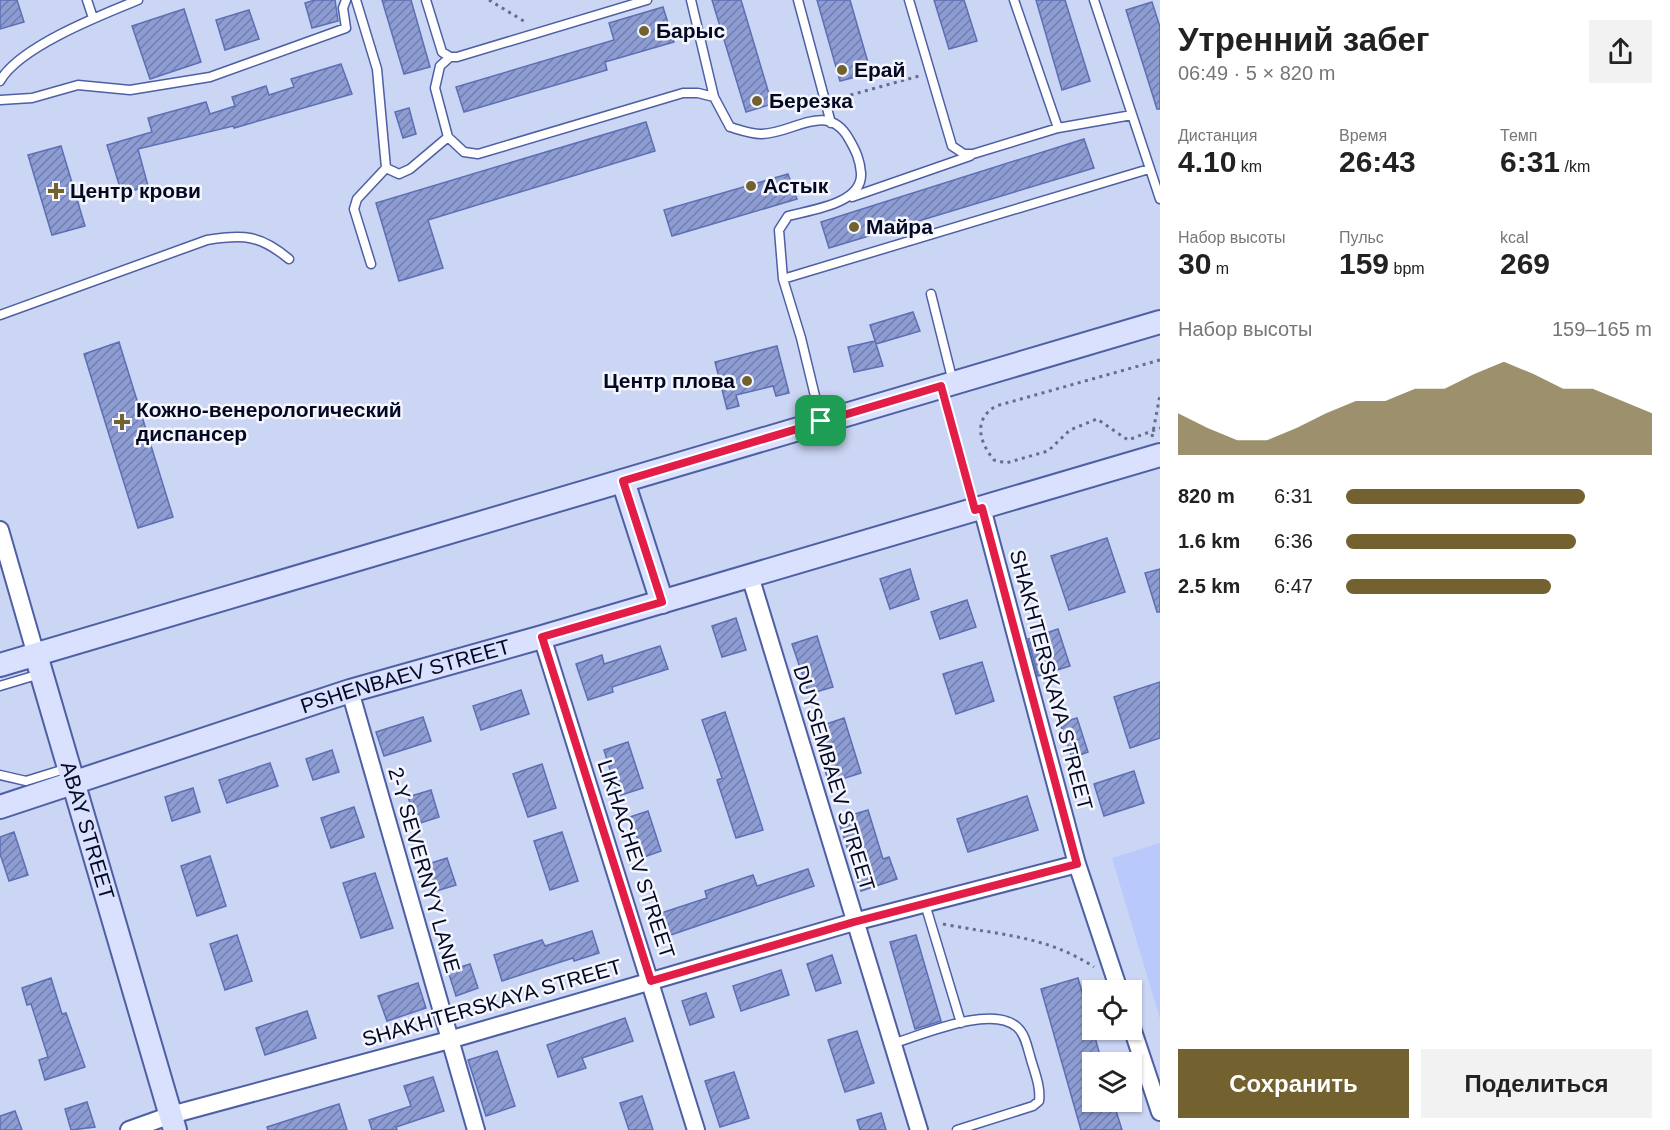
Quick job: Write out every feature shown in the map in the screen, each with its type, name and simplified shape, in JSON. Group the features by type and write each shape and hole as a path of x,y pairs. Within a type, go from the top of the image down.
{"main road":[{"path":"0,664 38,664 623,481 1160,322"},
{"name":"PSHENBAEV STREET","path":"0,807 72,776 350,691 1157,457"},
{"path":"623,481 662,602"},
{"name":"ABAY STREET","path":"38,664 173,1122"}],"street":[{"name":"SHAKHTERSKAYA STREET","path":"978,509 1077,864 1116,980"},
{"name":"ABAY STREET","path":"0,530 38,664"},
{"name":"DUYSEMBAEV STREET","path":"750,576 919,1130"},
{"name":"LIKHACHEV STREET","path":"542,637 696,1130"},
{"name":"2-Y SEVERNYY LANE","path":"350,691 476,1130"},
{"name":"SHAKHTERSKAYA STREET","path":"129,1130 173,1122 854,922 1077,864"},
{"path":"1136,1040 1160,1112"}],"lane":[{"path":"87,0 93,18"},
{"path":"0,81 5,71 28,53 93,18 138,0"},
{"path":"0,100 32,98 78,85 129,90 210,77 346,28 343,8 346,0"},
{"path":"356,0 377,69 386,168 357,199 354,209 371,264"},
{"path":"426,0 442,52 450,57 458,57 647,0"},
{"path":"691,0 714,97 730,127 746,132 772,133 815,120 843,128 860,160 862,180 856,191 843,200"},
{"path":"798,0 831,123"},
{"path":"909,0 952,146 964,154 973,154"},
{"path":"1014,0 1058,128"},
{"path":"1094,0 1160,199"},
{"path":"450,57 440,66 435,88 448,137 464,152 478,154 683,93 698,93 714,97"},
{"path":"821,421 801,338 783,279 779,230 788,216 843,200 973,154 1058,128 1132,115"},
{"path":"386,168 399,174 410,169 448,137"},
{"path":"783,279 1149,169"},
{"path":"0,315 207,240 238,235 269,242 289,259"},
{"path":"931,294 947,384"},
{"path":"0,686 38,664"},
{"path":"0,775 26,782 72,776"},
{"path":"925,904 961,1023"},
{"path":"892,1044 976,1019 996,1018 1016,1026 1024,1035 1040,1091 1039,1101 1033,1106 957,1130"}],"path":[{"path":"489,0 542,32"},
{"path":"826,102 930,73"},
{"path":"1160,360 996,406 987,411 980,431 982,446 994,460 1006,463 1048,451 1070,430 1097,418 1128,440 1160,428"},
{"path":"947,384 978,509"},
{"path":"1157,457 1152,430 1160,395"},
{"path":"930,921 993,931 1060,947 1110,980"}],"shaded area":[{"path":"1160,843 1160,1019 1112,858"}],"building":[{"path":"0,0 17,0 24,22 0,29"},
{"path":"315,0 335,0 338,21 312,28 305,3"},
{"path":"382,0 411,0 430,67 404,74"},
{"path":"712,0 741,0 772,104 746,112"},
{"path":"817,0 850,0 871,73 840,81"},
{"path":"934,0 964,0 977,41 949,49"},
{"path":"1036,0 1065,0 1090,81 1062,90"},
{"path":"1152,2 1160,27 1160,109 1157,109 1126,10"},
{"path":"663,7 674,42 605,62 607,70 464,112 456,87 614,40 609,23"},
{"path":"184,9 201,62 150,79 132,26"},
{"path":"249,10 259,39 225,50 216,20"},
{"path":"341,64 352,94 234,128 233,126 138,149 148,186 122,194 107,145 152,132 148,118 206,102 210,114 235,106 232,97 266,86 269,95 294,87 291,79"},
{"path":"409,108 416,134 403,138 395,112"},
{"path":"646,122 655,151 428,220 443,268 399,281 376,203"},
{"path":"1084,139 1094,168 829,248 821,222"},
{"name":"Центр крови","path":"61,146 85,226 52,235 28,155"},
{"path":"788,174 797,199 672,236 664,210"},
{"path":"913,312 920,331 876,344 870,325"},
{"path":"875,341 883,366 854,372 848,347"},
{"path":"119,342 173,517 138,528 84,354"},
{"path":"777,346 789,393 776,396 773,386 736,395 739,406 727,409 715,362"},
{"path":"1107,538 1125,592 1069,610 1051,556"},
{"path":"910,569 919,599 890,609 880,579"},
{"path":"1160,569 1160,612 1157,612 1145,573"},
{"path":"967,600 976,627 940,639 931,612"},
{"path":"736,618 746,650 722,657 712,626"},
{"path":"1058,629 1070,666 1038,676 1028,639"},
{"path":"817,636 833,687 809,694 792,644"},
{"path":"660,646 668,669 612,687 613,692 588,700 576,664 602,655 604,664"},
{"path":"982,662 994,701 956,714 943,674"},
{"path":"1160,682 1160,738 1130,748 1114,697"},
{"path":"521,690 529,714 481,730 473,706"},
{"path":"725,712 763,830 736,838 717,780 722,778 702,720"},
{"path":"423,717 431,741 384,756 376,732"},
{"path":"844,718 861,773 829,783 812,729"},
{"path":"1077,718 1088,752 1072,758 1060,723"},
{"path":"628,742 643,788 618,796 604,750"},
{"path":"332,750 339,772 313,780 306,759"},
{"path":"270,763 278,786 227,803 219,780"},
{"path":"542,764 556,808 528,817 513,774"},
{"path":"1134,771 1144,803 1104,816 1094,784"},
{"path":"193,788 200,812 172,821 165,797"},
{"path":"431,790 439,817 417,824 408,797"},
{"path":"1027,796 1038,830 968,852 957,819"},
{"path":"354,807 364,837 331,848 321,818"},
{"path":"868,810 883,859 889,857 897,879 861,891 838,819"},
{"path":"648,811 661,851 644,857 630,817"},
{"path":"14,832 28,875 9,881 0,854 0,837"},
{"path":"562,832 578,881 550,890 534,841"},
{"path":"210,856 226,906 197,916 181,866"},
{"path":"447,858 456,885 433,892 425,865"},
{"path":"808,869 814,886 656,940 649,917 707,898 705,891 753,875 757,886"},
{"path":"375,873 393,928 361,938 343,883"},
{"path":"592,931 599,953 574,961 573,958 502,981 494,955 542,940 545,946"},
{"path":"237,935 252,981 225,990 210,944"},
{"path":"916,935 941,1021 915,1029 890,942"},
{"path":"832,955 841,983 816,991 807,964"},
{"path":"470,964 478,988 456,996 448,971"},
{"path":"781,970 789,995 741,1011 733,986"},
{"path":"51,978 62,1014 66,1013 85,1067 45,1080 39,1060 48,1057 31,1004 27,1005 22,988"},
{"path":"1078,978 1082,992 1082,1040 1096,1040 1099,1052 1082,1052 1082,1112 1116,1112 1122,1130 1081,1130 1041,989"},
{"path":"418,983 426,1008 387,1021 378,996"},
{"path":"706,993 714,1017 690,1025 682,1001"},
{"path":"307,1011 316,1038 265,1055 256,1028"},
{"path":"625,1018 633,1041 582,1058 586,1068 558,1077 547,1045"},
{"path":"857,1031 874,1083 845,1092 828,1040"},
{"path":"497,1051 515,1106 486,1116 468,1060"},
{"path":"734,1072 749,1118 720,1127 705,1081"},
{"path":"433,1077 444,1111 396,1127 397,1130 372,1130 369,1120 411,1106 404,1086"},
{"path":"642,1096 653,1130 629,1130 620,1103"},
{"path":"87,1102 95,1127 71,1130 65,1109"},
{"path":"339,1104 347,1130 268,1130 267,1127"},
{"path":"15,1111 22,1130 0,1130 0,1116"},
{"path":"881,1113 886,1130 860,1130 857,1120"}],"place":[{"name":"Барыс","path":"644,31"},
{"name":"Ерай","path":"842,70"},
{"name":"Березка","path":"757,101"},
{"name":"Астык","path":"751,186"},
{"name":"Центр крови","path":"56,191"},
{"name":"Майра","path":"854,227"},
{"name":"Центр плова","path":"747,381"},
{"name":"Кожно-венерологический диспансер","path":"122,422"}],"route":[{"path":"941,386 975,510 982,508 1077,864 854,922 651,981 542,637 662,602 623,481 821,421 941,386"}]}
